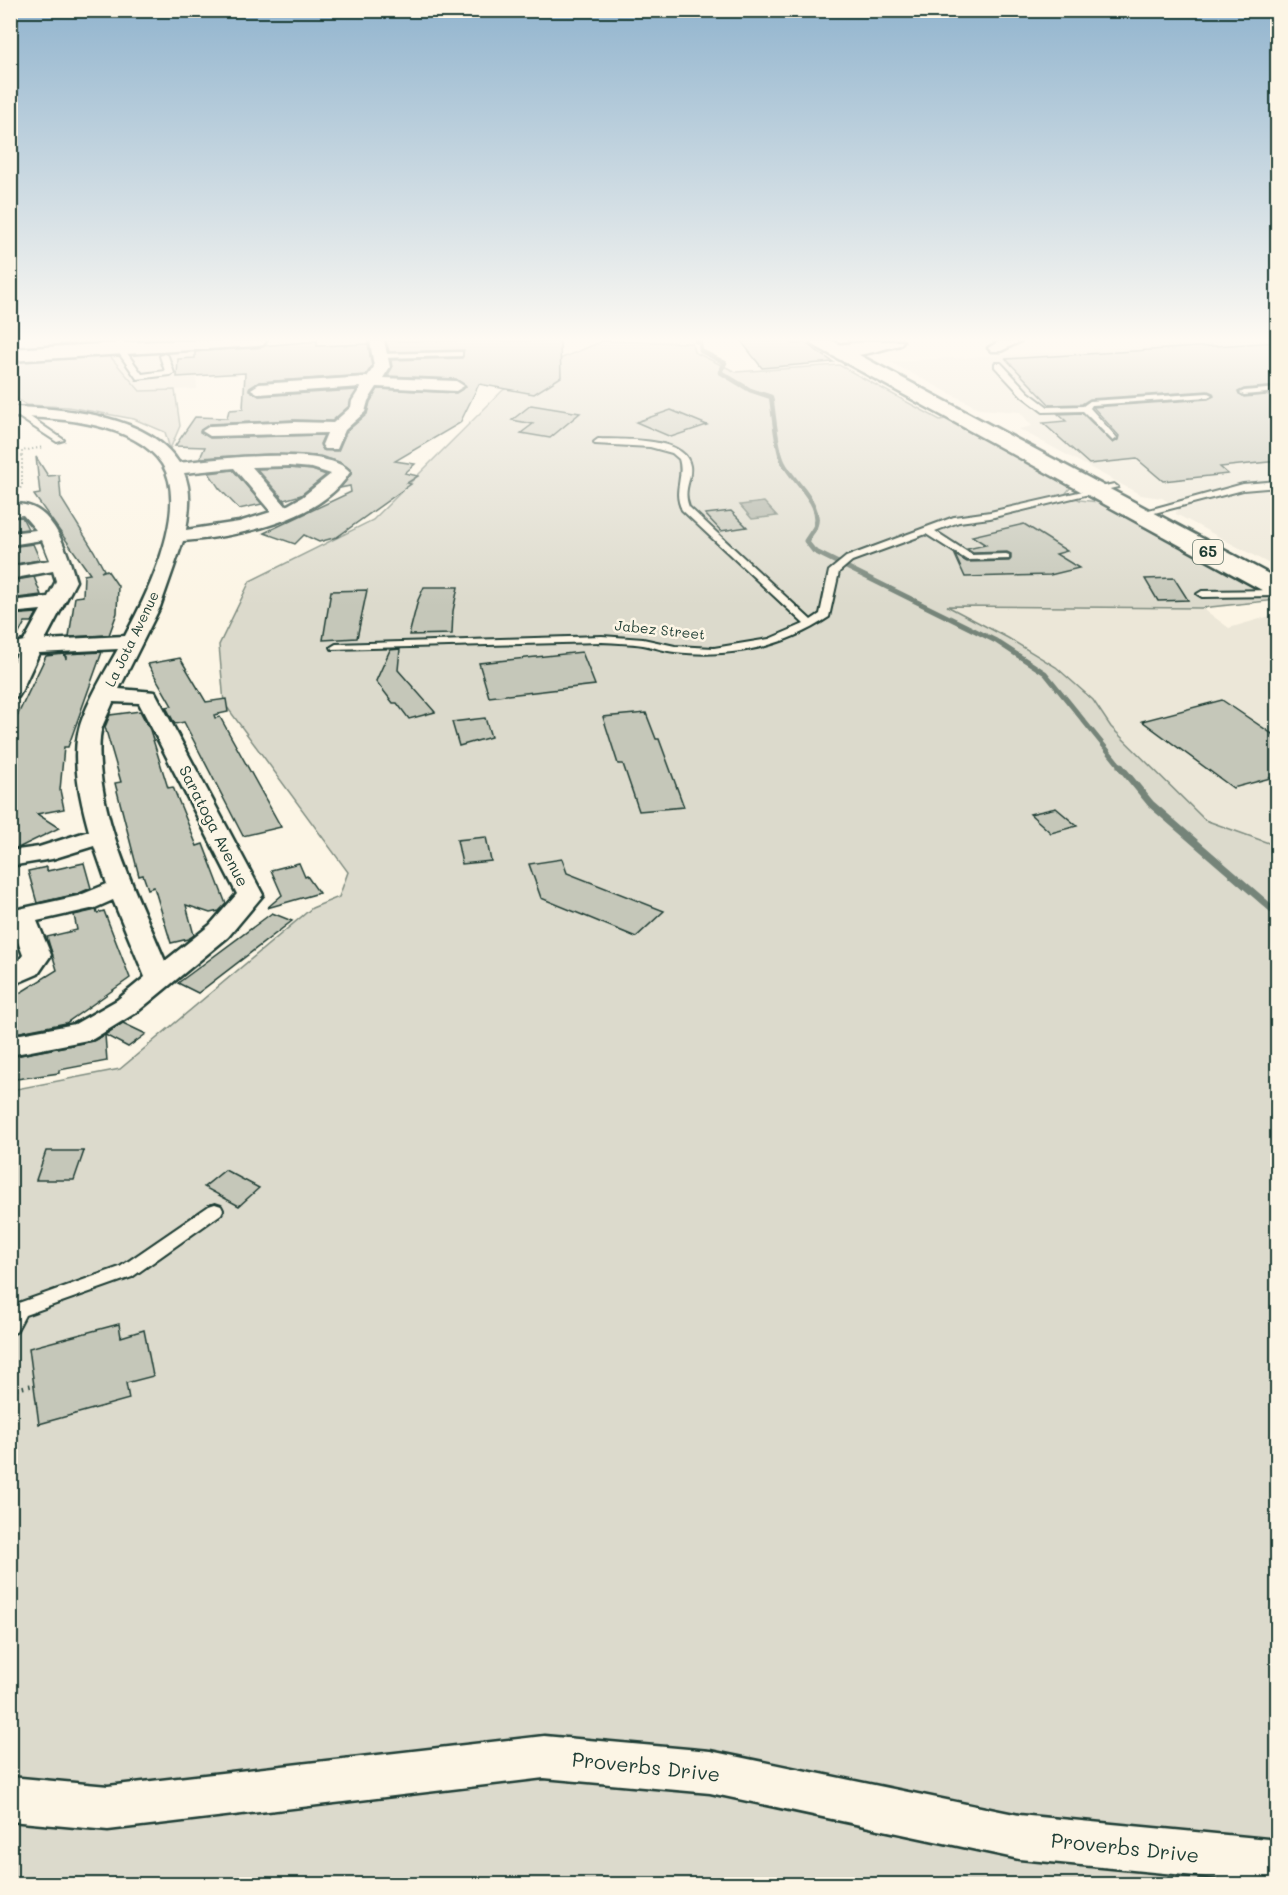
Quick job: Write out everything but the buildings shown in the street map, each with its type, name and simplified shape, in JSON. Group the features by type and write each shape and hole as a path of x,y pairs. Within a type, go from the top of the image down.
{"main road":[{"name":"65","path":"998,429 1147,512 1278,591"},
{"name":"65","path":"1147,512 1278,575"}],"street":[{"path":"124,429 141,436 168,460 174,469 238,462 316,464 339,469 338,477 300,507 233,529 177,536"},
{"path":"210,431 243,429"},
{"path":"331,446 337,429"},
{"path":"238,462 283,514"},
{"name":"La Jota Avenue","path":"159,978 102,835 90,783 89,734 104,695 144,618 177,536 180,494 174,469"},
{"path":"10,511 27,509 40,518 62,564 66,581 55,602 21,648 10,692"},
{"path":"10,539 46,534"},
{"path":"10,573 62,564"},
{"path":"10,607 55,602"},
{"path":"21,648 132,642"},
{"name":"Saratoga Avenue","path":"10,1046 83,1032 127,1006 219,931 250,895 147,697 104,695"},
{"path":"10,859 43,854 102,835"},
{"path":"10,977 28,968 37,955 16,918 86,902 123,888"},
{"name":"Proverbs Drive","path":"10,1799 108,1808 544,1757 710,1772 1018,1837 1278,1863"}],"lane":[{"path":"43,429 60,440"},
{"path":"1105,429 1113,438"},
{"path":"598,442 656,445 678,452 684,457 686,464 680,497 686,508 811,625"},
{"path":"1147,512 1261,485 1278,484"},
{"path":"1261,485 1278,492"},
{"name":"Jabez Street","path":"336,647 602,639 643,642 674,649 736,649 765,643 811,625 825,615 834,571 849,559 929,531 971,523 990,515 1105,489"},
{"path":"929,531 970,558 1006,557"},
{"path":"1202,594 1278,591"},
{"path":"13,1317 126,1272 215,1210"}],"path":[{"path":"10,494 17,492 22,484 22,451 66,443 60,440"},
{"path":"10,1390 34,1385"}],"shaded area":[{"path":"159,429 179,429 170,449 165,432"},
{"path":"464,429 970,429 1071,487 1066,493 1080,500 1099,502 1277,600 1201,608 947,606 1008,638 1056,667 1093,700 1111,727 1205,820 1277,846 1277,1884 11,1884 11,1090 120,1069 312,908 339,897 348,872 224,703 219,645 250,581 373,520"},
{"path":"1020,429 1277,429 1277,568 1176,514 1177,507 1162,498 1141,495"},
{"path":"764,502 777,516 752,519 740,505"},
{"path":"1099,502 1277,600 1202,608 1229,628 1277,614 1277,846 1205,821 1111,727 1093,700 1008,638 946,606"}],"waterway":[{"path":"776,429 783,462 813,504 816,513 813,530"},
{"path":"813,530 806,541 814,551 996,641 1045,673 1121,767"},
{"path":"1120,766 1151,804 1278,914"}]}
